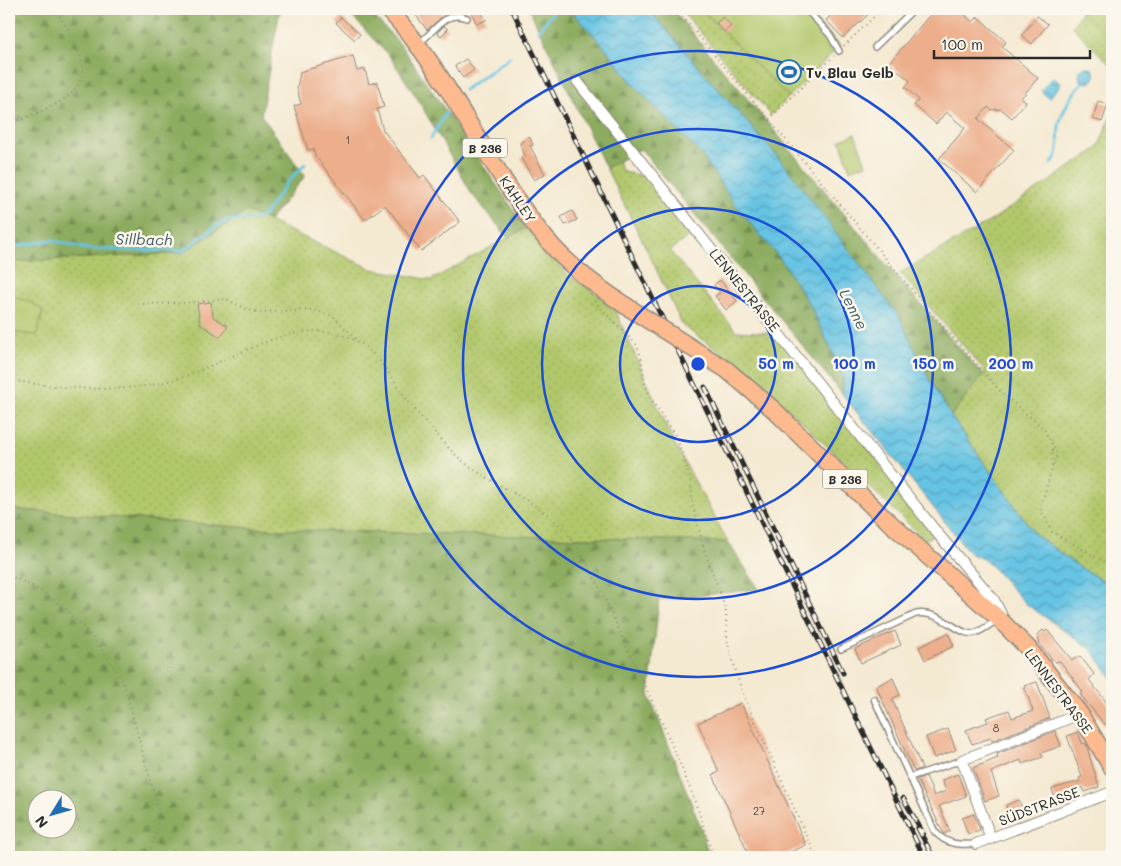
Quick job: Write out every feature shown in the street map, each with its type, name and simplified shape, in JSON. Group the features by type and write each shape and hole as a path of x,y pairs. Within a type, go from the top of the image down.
{"main road":[{"name":"KAHLEY","path":"388,9 418,44 529,217 564,258 590,282"},
{"name":"LENNESTRASSE","path":"590,282 727,370 773,409 880,514 999,619 1028,648 1080,714 1112,768"}],"street":[{"name":"LENNESTRASSE","path":"577,81 938,534 994,600 1001,614 999,619"},
{"path":"991,839 962,760 1080,714"},
{"name":"SÜDSTRASSE","path":"976,844 1112,792"}],"lane":[{"path":"806,9 830,35 839,51"},
{"path":"875,47 914,9"},
{"path":"418,44 450,16 458,14 467,18"},
{"path":"841,649 916,614 926,612 936,615 967,634 975,633 999,619"},
{"path":"874,699 935,832 943,841 957,845 976,844"},
{"path":"910,778 962,760"}],"path":[{"path":"9,124 65,100 77,89 83,80 80,52 68,27 55,9"},
{"path":"676,9 927,308 1001,392 1044,429 1057,454 1040,508 1052,532 1112,566"},
{"path":"769,119 882,9"},
{"path":"590,282 594,302 637,345 641,357 645,385 654,404 675,436 683,454 691,483 692,503 705,554 726,612 727,640 742,692 816,857"},
{"path":"138,304 184,304 226,299 248,310 259,312 313,310 333,316 371,352 415,410 461,461 548,515 564,530 600,591 649,695 688,784 713,857"},
{"path":"9,380 86,389 148,385 186,376 244,351 311,331 345,336 359,342"},
{"path":"1053,466 1052,452 1054,446"},
{"path":"9,576 30,583 68,613 94,641 116,670 125,688 159,813 157,830 148,857"}],"green space":[{"path":"9,9 280,9 261,115 305,176 269,221 247,211 182,253 9,262"},
{"path":"340,9 367,9 400,44 526,228 508,238 472,194 417,98 390,57 350,14"},
{"path":"529,9 570,9 607,50 633,84 701,154 736,206 782,261 811,307 843,375 843,395 641,149 606,168"},
{"path":"648,9 672,9 897,277 983,375 951,416 926,373 787,168"},
{"path":"680,9 701,9 789,97 771,115"},
{"name":"Tv Blau Gelb","path":"701,9 804,9 840,46 789,97"},
{"path":"1083,9 1112,9 1112,66 1072,27"},
{"path":"1112,113 1112,587 1072,562 1034,533 951,416 985,371 900,273 992,220 1098,148"},
{"path":"855,134 866,164 850,170 840,140"},
{"path":"618,161 623,172 649,177 695,231 670,251 736,331 777,333 935,534 925,540 757,379 682,325 606,168"},
{"path":"247,211 372,269 431,280 526,228 569,276 612,303 673,441 728,542 263,529 9,509 9,262 182,253"},
{"path":"9,296 28,301 43,310 37,335 9,332"},
{"path":"9,509 263,529 728,542 759,589 659,600 649,695 701,828 709,857 9,857"}],"water":[{"name":"Lenne","path":"570,9 648,9 787,168 900,318 926,373 951,416 1034,533 1072,562 1112,587 1112,678 1091,649 1025,603 987,561 970,553 843,395 843,375 811,307 782,261 736,206 701,154 633,84 607,50"},
{"path":"1084,67 1090,67 1095,72 1093,81 1084,83 1079,78 1079,72"},
{"path":"1053,77 1061,84 1049,98 1041,91"}],"building":[{"path":"423,9 439,9 444,15 427,30 415,14"},
{"path":"469,9 480,9 486,20 477,24"},
{"path":"838,9 874,9 843,38 826,20"},
{"path":"935,9 958,9 973,22 978,17 1006,42 1002,47 1038,78 1021,98 1026,102 1012,118 1001,109 992,110 988,107 978,119 1014,150 977,192 939,159 965,128 946,112 936,124 914,105 919,100 905,87 910,81 889,63"},
{"path":"1037,16 1048,24 1032,44 1022,35"},
{"path":"341,17 360,34 355,40 336,23"},
{"path":"723,17 731,26 724,32 716,23"},
{"path":"444,26 448,29 441,36 437,33"},
{"path":"353,56 357,71 365,69 369,84 377,82 384,107 377,109 383,130 420,178 424,175 460,222 421,251 385,205 365,220 316,157 313,149 308,150 294,106 301,104 297,88 300,72"},
{"path":"466,59 474,70 463,78 455,66"},
{"path":"1098,101 1108,104 1102,122 1093,119"},
{"path":"529,136 533,145 530,146 545,174 534,180 521,158 525,156 520,143"},
{"path":"572,211 577,220 565,225 561,217"},
{"path":"720,280 737,301 726,310 715,296 720,293 714,285"},
{"path":"211,302 213,317 228,326 220,337 200,324 197,304"},
{"path":"1043,630 1045,632 1047,630 1072,660 1080,656 1094,674 1089,680 1112,709 1112,720 1105,725 1080,694 1083,692 1060,661 1055,662 1041,647 1037,635"},
{"path":"895,631 901,645 861,663 855,649"},
{"path":"948,633 954,646 925,660 919,647"},
{"path":"893,678 900,695 892,699 922,768 914,771 876,686"},
{"path":"1037,682 1050,718 992,741 991,738 972,744 966,730 988,722 986,718 1009,710 1012,718 1033,711 1024,686"},
{"path":"741,703 806,845 779,857 750,857 713,775 719,772 698,723"},
{"path":"948,729 956,750 934,758 926,737"},
{"path":"1055,731 1061,746 1041,753 1043,757 1022,764 1021,760 991,772 999,796 985,801 973,768 998,758 997,754"},
{"path":"1078,732 1082,743 1086,744 1099,787 1085,792 1083,787 1069,795 1070,798 1056,802 1052,789 1080,781 1079,778 1082,777 1067,736"},
{"path":"958,774 966,796 939,806 950,831 944,834 917,779 926,776 934,796 946,791 942,780"},
{"path":"1019,800 1024,813 1011,818 1006,805"},
{"path":"974,814 980,830 968,834 962,818"}],"waterway":[{"name":"Sillbach","path":"538,31 556,9"},
{"name":"Sillbach","path":"464,90 510,57"},
{"path":"1051,164 1057,155 1059,126 1062,114 1071,97 1082,83"},
{"name":"Sillbach","path":"431,138 446,113"},
{"name":"Sillbach","path":"9,245 18,246 52,240 87,249 183,251 217,225 227,221 257,219 264,215 286,184 305,164"}],"railway":[{"path":"512,9 924,857"},
{"path":"705,387 843,673"},
{"path":"903,798 923,833"},
{"path":"918,828 933,857"}],"place":[{"name":"Tv Blau Gelb","path":"789,72"}]}
